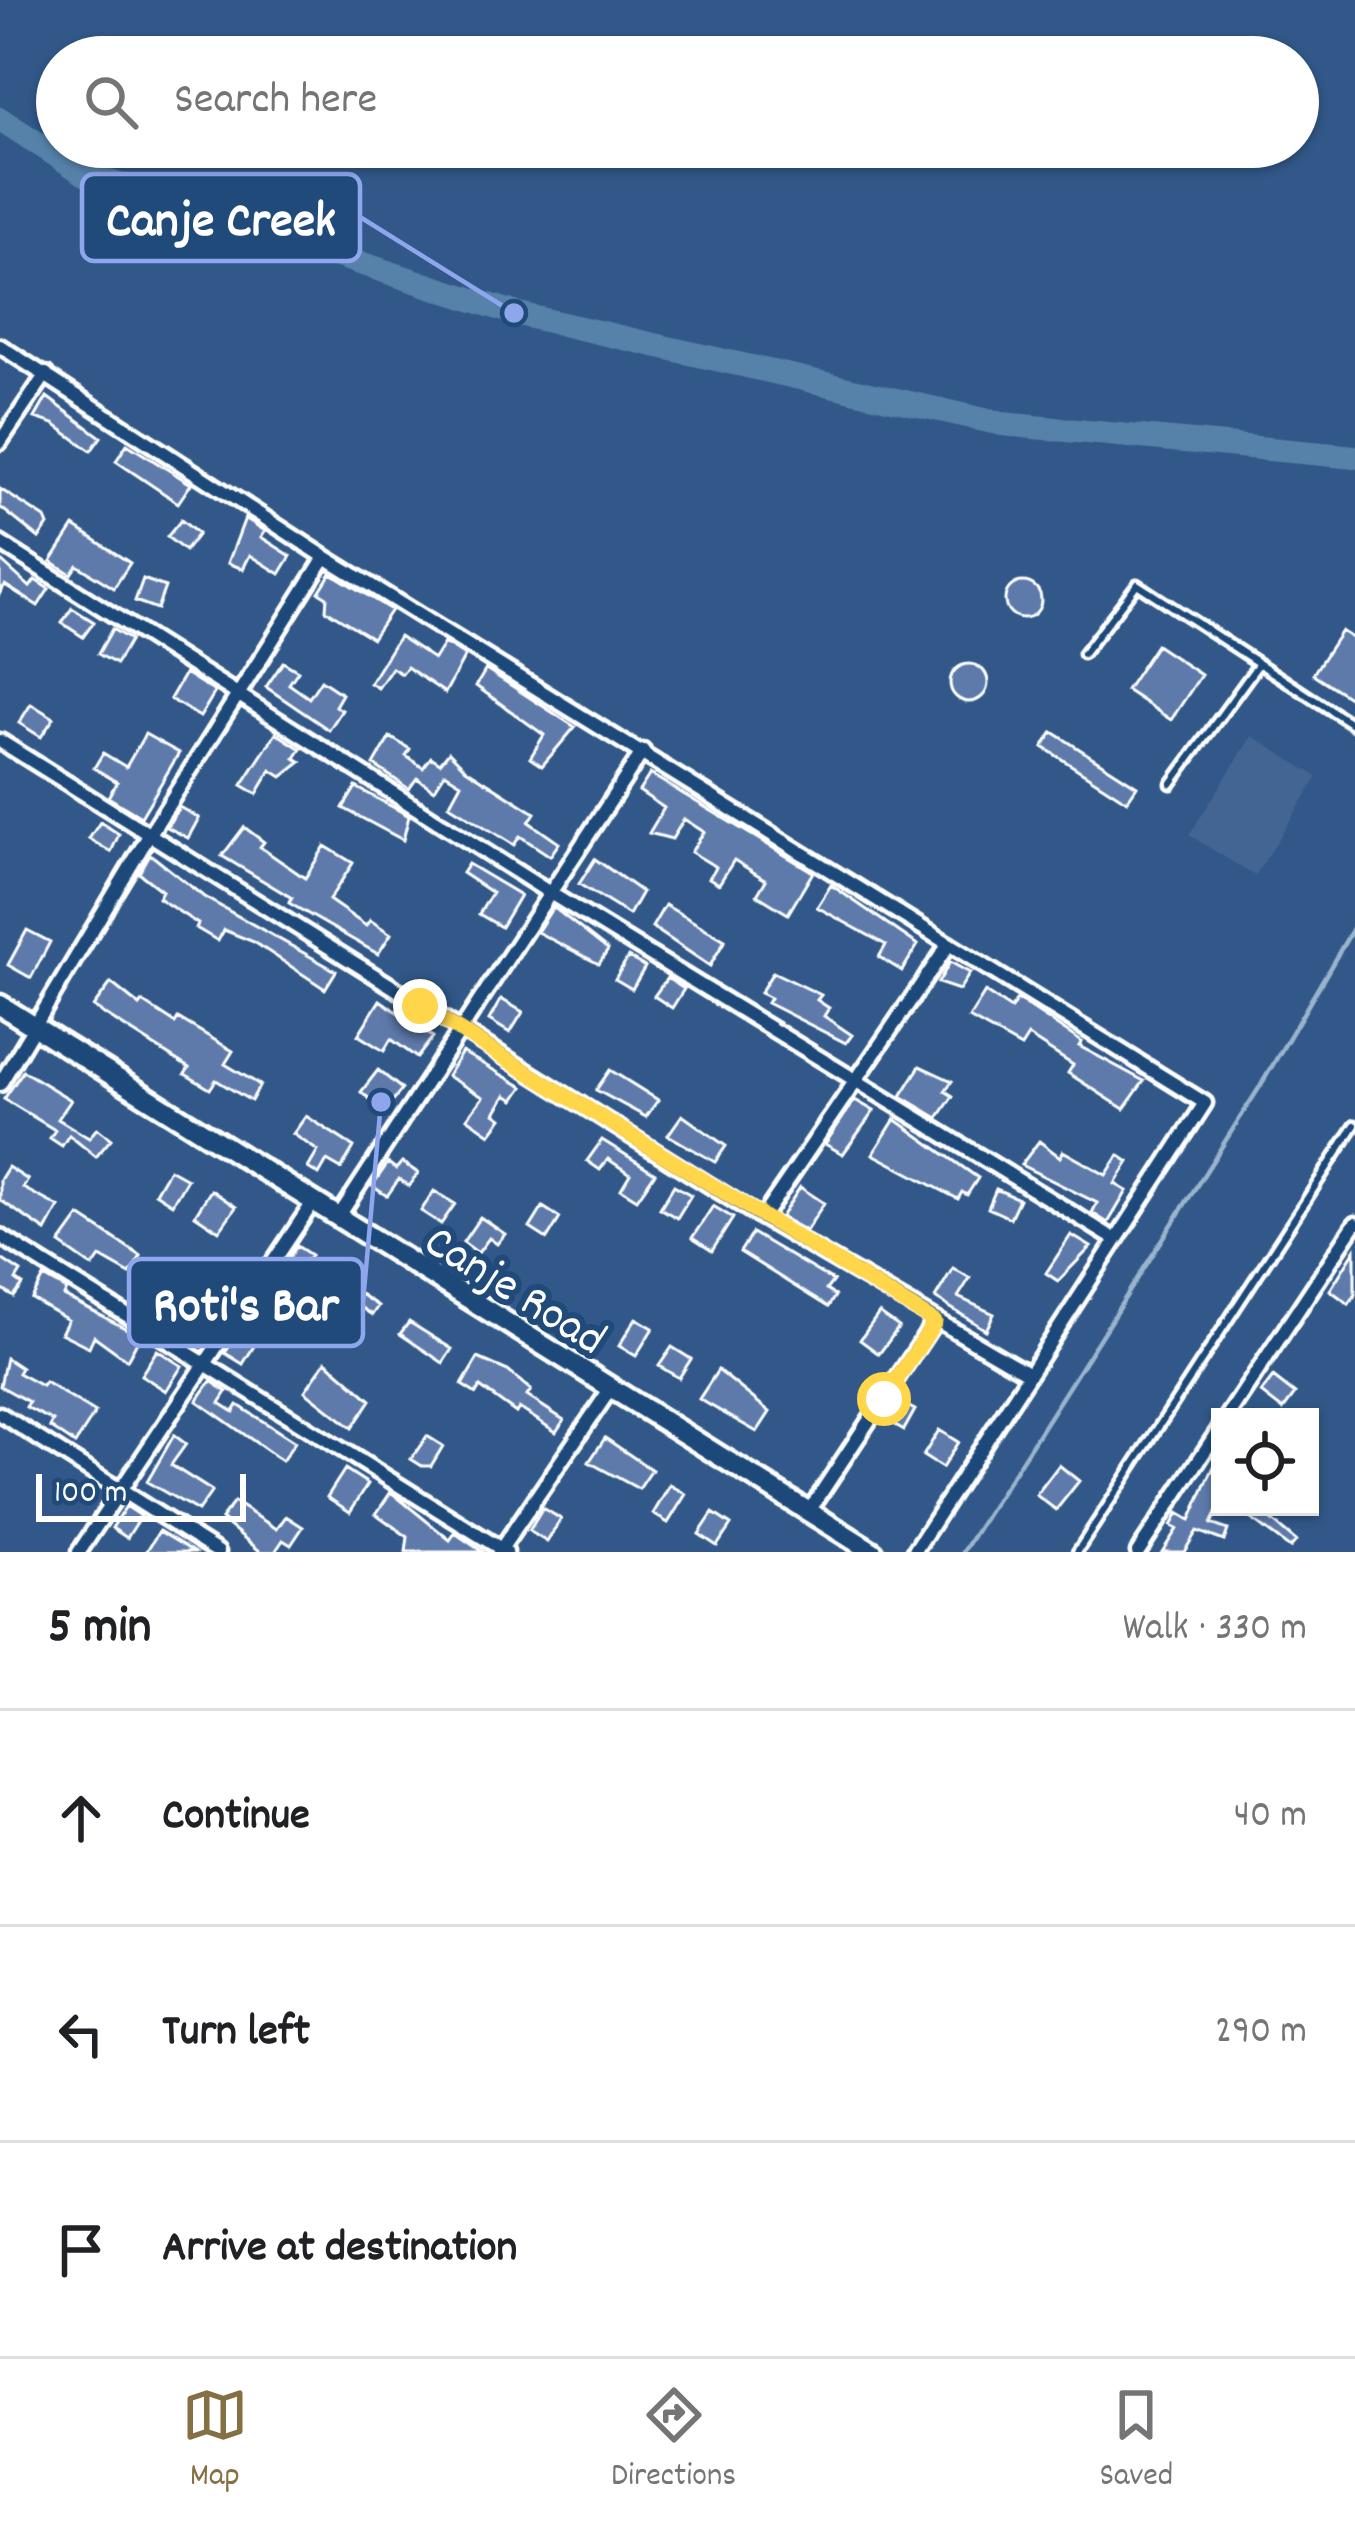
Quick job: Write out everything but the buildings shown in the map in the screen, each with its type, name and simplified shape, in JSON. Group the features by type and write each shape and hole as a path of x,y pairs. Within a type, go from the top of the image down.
{"street":[{"path":"0,346 326,557 1205,1103 914,1552"},
{"path":"0,442 46,374"},
{"path":"0,543 550,893 1116,1240"},
{"path":"0,1084 237,692 326,557"},
{"path":"0,741 458,1031 935,1322 1029,1374"},
{"path":"337,1220 644,751"},
{"path":"762,1218 949,944"},
{"name":"Canje Road","path":"0,1005 609,1391 873,1552"},
{"path":"79,1552 311,1204"},
{"path":"1233,1408 1355,1224"},
{"path":"0,1236 206,1361 502,1551 609,1391"},
{"path":"807,1514 935,1322"},
{"path":"0,1414 218,1552"},
{"path":"1138,1552 1211,1442"}],"lane":[{"path":"1083,654 1137,584 1355,726"},
{"path":"1171,784 1258,664"},
{"path":"1077,1552 1355,1125"}],"shaded area":[{"path":"1252,736 1318,777 1255,876 1189,835"}],"waterway":[{"path":"0,119 36,142"},
{"path":"76,168 514,313 1002,424 1355,457"},
{"path":"963,1552 1261,1085 1355,925"}],"place":[{"name":"Canje Creek","path":"514,313"},
{"name":"Roti's Bar","path":"381,1102"}],"route":[{"path":"420,1006 935,1322 884,1399"}]}
